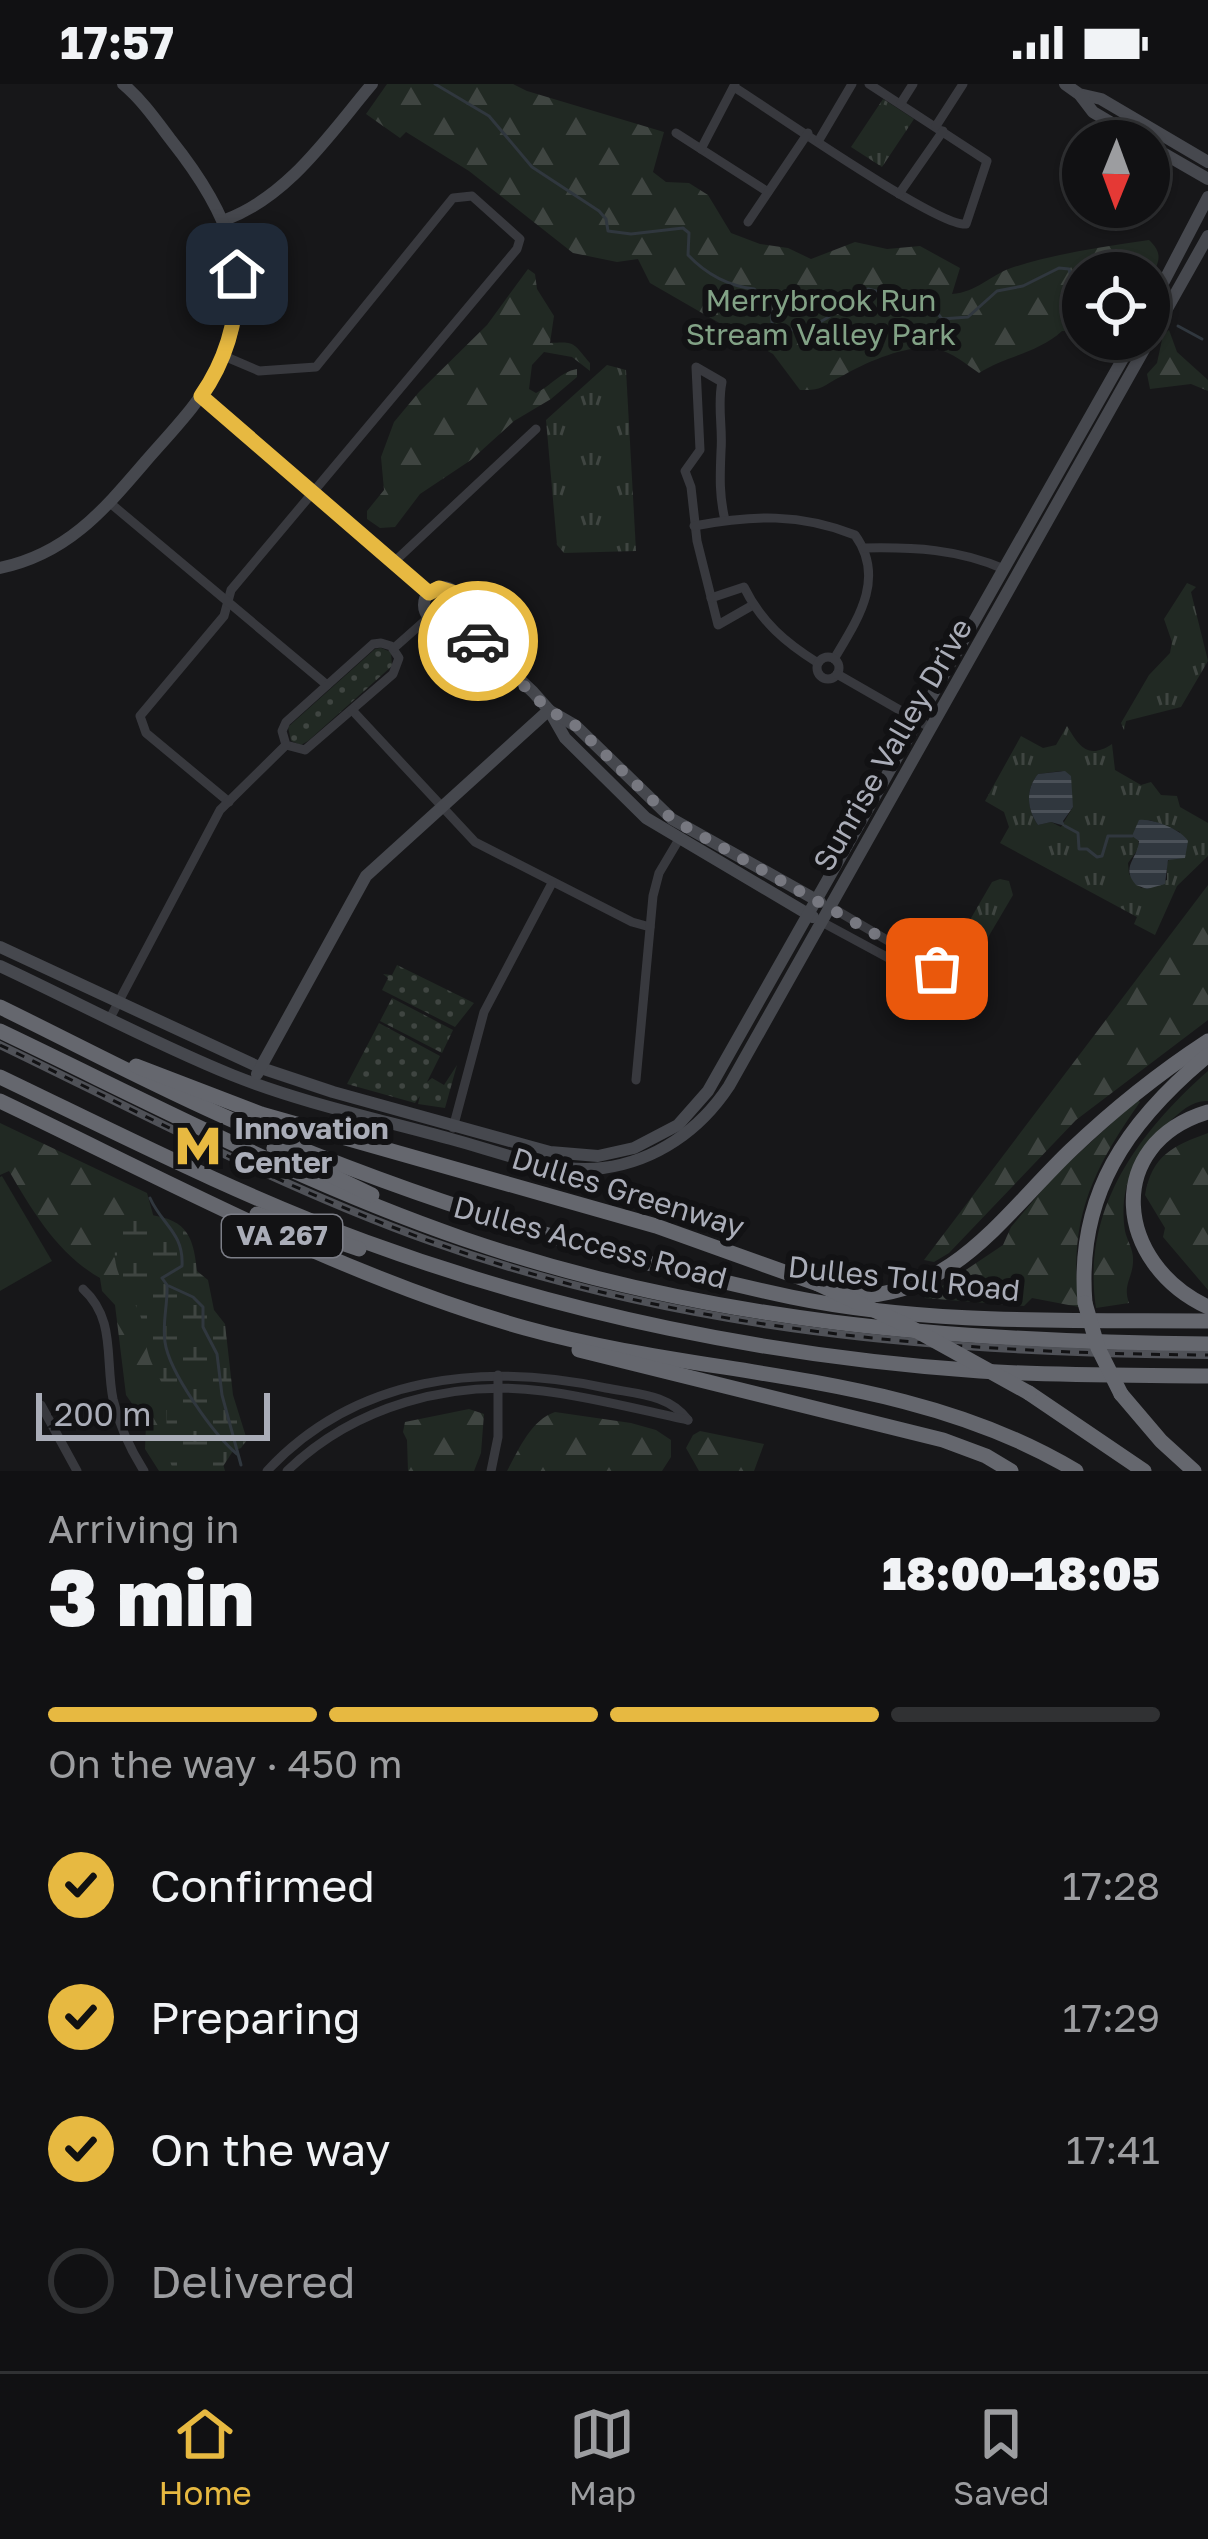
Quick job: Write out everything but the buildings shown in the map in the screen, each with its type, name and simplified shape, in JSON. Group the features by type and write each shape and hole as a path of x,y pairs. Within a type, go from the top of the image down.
{"highway":[{"name":"Dulles Toll Road","path":"0,1007 149,1082 312,1154 581,1244 792,1297 946,1316 1208,1321"},
{"name":"Dulles Access Road","path":"0,1031 329,1187 495,1250 605,1281 746,1311 954,1336 1208,1340"},
{"name":"Dulles Greenway","path":"63,1038 261,1114 656,1226 818,1284 1029,1393 1144,1471"},
{"path":"749,1286 863,1296 937,1276 981,1244 1105,1120 1208,1041"},
{"path":"1194,1471 1161,1442 1121,1394 1098,1348 1085,1303 1085,1241 1105,1177 1141,1122 1208,1055"},
{"name":"Dulles Access Road","path":"0,1077 316,1223 559,1301 713,1337 838,1358 966,1370 1208,1376"},
{"path":"149,1082 187,1107 495,1250"},
{"name":"VA 267","path":"0,1102 346,1265 521,1326 632,1352 918,1403 996,1430 1076,1471"},
{"path":"1208,1112 1177,1126 1156,1144 1139,1176 1133,1210 1138,1240 1150,1263 1178,1290 1208,1307"},
{"path":"50,1126 110,1145 228,1202 305,1232 509,1294 559,1301"},
{"path":"521,1326 596,1355 943,1440 1012,1471"},
{"path":"1097,1375 1208,1385"}],"main road":[{"path":"0,568 67,542 110,503 199,399 224,356 235,316 237,285 225,220 201,178 123,84"},
{"path":"225,220 279,190 372,84"},
{"path":"1065,84 1106,120"},
{"path":"1079,94 1101,99 1208,163"},
{"path":"1170,157 1208,179"},
{"path":"1170,270 1208,197"},
{"name":"Sunrise Valley Drive","path":"0,947 261,1067 548,1165 585,1169 632,1162 670,1145 697,1124 730,1086 1208,236"},
{"name":"Sunrise Valley Drive","path":"0,966 253,1082 452,1132 580,1156 634,1148 668,1131 708,1091 1122,360"},
{"path":"199,399 306,484 429,593"},
{"path":"439,588 455,593 460,603 454,619 438,622 429,617 424,602 429,593 439,588"},
{"path":"454,619 549,710 576,726 662,812 829,906"},
{"path":"253,1082 366,876 549,710"},
{"path":"549,710 565,738 646,818 820,921"},
{"path":"783,884 816,882 846,842"}],"street":[{"path":"819,140 852,84"},
{"path":"701,149 735,85 899,194 952,224 970,220 987,161 868,84"},
{"path":"901,104 914,84"},
{"path":"899,194 964,84"},
{"path":"676,133 768,192"},
{"path":"748,222 808,133"},
{"path":"224,356 259,371 316,367 454,198 472,196 520,238 517,250 231,590 231,604 224,616 140,716 146,733 229,802"},
{"path":"724,520 718,488 722,382 696,367 693,380 700,450 685,471 718,625 753,605"},
{"path":"394,562 536,429"},
{"path":"110,503 327,685"},
{"path":"694,526 770,516 811,520 855,535 870,561 866,592 852,629 833,659"},
{"path":"864,548 902,546 963,554 1004,569"},
{"path":"711,598 744,587 776,632 818,663"},
{"path":"394,648 429,617"},
{"path":"373,644 394,648 396,669 352,710 304,750 286,745 284,725 327,685 373,644"},
{"path":"833,659 839,667 837,674 822,678 818,663 833,659"},
{"path":"837,674 931,728"},
{"path":"352,710 475,842 650,927"},
{"path":"110,1018 220,810 286,745"},
{"path":"636,1080 659,873 678,841"},
{"path":"452,1132 484,1012 552,883"},
{"path":"820,921 959,996 981,1000 829,906"},
{"path":"83,1289 104,1314 113,1400 144,1471"},
{"path":"491,1471 498,1437 498,1375"},
{"path":"267,1471 300,1438 366,1400 423,1382 498,1375 563,1379 674,1402 688,1420 544,1390 444,1394 383,1409 347,1425 287,1471"},
{"path":"41,1405 77,1471"}],"green space":[{"name":"Merrybrook Run Stream Valley Park","path":"387,84 513,84 664,132 653,172 666,182 689,183 708,195 731,233 811,259 855,242 887,249 920,246 960,268 952,294 1011,268 1062,255 1062,331 979,373 942,351 914,349 876,359 819,388 800,390 773,354 650,283 638,259 617,262 573,253 469,171 406,132 400,138 366,114"},
{"path":"883,99 914,119 882,167 851,147"},
{"name":"Merrybrook Run Stream Valley Park","path":"1149,240 1157,252 1076,252"},
{"path":"528,269 535,274 537,289 554,316 550,343 573,345 590,363 590,371 572,357 544,352 532,365 529,389 536,393 577,369 577,377 420,494 395,527 380,528 367,519 367,511 384,490 381,457 394,422 487,325"},
{"path":"1170,333 1177,352 1208,380 1208,391 1191,384 1150,389 1147,374 1157,363 1170,360"},
{"path":"607,365 626,370 636,551 564,553 557,545 546,420"},
{"path":"1187,583 1196,587 1191,592 1208,661 1181,707 1126,721 1124,730 1121,723 1149,675 1170,653 1172,642 1164,619"},
{"path":"381,648 391,652 392,666 308,741 301,745 291,741 288,727"},
{"path":"1067,726 1090,751 1112,744 1115,770 1141,785 1151,782 1161,795 1177,796 1180,807 1208,823 1208,856 1177,886 1155,935 1134,924 1137,917 1000,843 1009,827 1004,812 985,801 1021,736 1043,748 1056,745","holes":["1038,774 1067,774 1073,807 1061,827 1051,822 1038,825 1030,806 1031,786","1150,820 1180,832 1167,864 1167,880 1141,888 1129,874 1128,863 1139,848 1137,824"]},
{"path":"1009,881 1013,895 967,973 946,961 992,882"},
{"path":"1208,885 1208,1020 1076,1120 949,1253 934,1262 924,1260"},
{"path":"397,965 474,1003 455,1027 382,990 388,978 383,974 392,975"},
{"path":"392,998 453,1030 442,1053 380,1021"},
{"path":"379,1023 440,1056 427,1082 432,1078 444,1085 457,1065 445,1108 418,1104 420,1096 415,1103 347,1084"},
{"path":"1208,1071 1208,1101 1187,1108 1157,1134 1138,1158 1127,1185 1125,1231 1133,1258 1129,1303 1096,1308 1097,1238 1120,1176 1159,1120"},
{"path":"1137,1100 1087,1198 1077,1249 1079,1307 1032,1298 1024,1306 924,1298 1003,1245 1011,1227 1055,1175"},
{"path":"0,1123 147,1193 225,1471 159,1471 145,1449 146,1424 126,1395 115,1305 102,1291 100,1278 71,1257 48,1231 9,1171 0,1175"},
{"path":"1208,1133 1208,1290 1163,1237 1165,1228 1145,1195 1153,1170 1166,1154"},
{"path":"0,1177 52,1261 0,1291"},
{"path":"142,1214 168,1219 184,1229 197,1271 208,1280 214,1310 225,1324 233,1395 247,1440 220,1471 175,1471 171,1465 164,1390 149,1356 140,1315 115,1259 120,1233"},
{"path":"469,1409 484,1414 481,1453 474,1471 408,1471 405,1422"},
{"path":"555,1412 656,1430 671,1440 671,1457 662,1471 507,1471 532,1428"},
{"path":"700,1431 764,1444 754,1471 699,1471 686,1448"}],"shaded area":[{"path":"1065,771 1071,776 1073,807 1063,821 1065,826 1038,825 1029,800 1034,780 1038,774"},
{"path":"1139,820 1166,826 1188,841 1185,858 1168,860 1165,884 1147,889 1136,885 1130,873 1139,841 1132,836"}],"waterway":[{"path":"435,84 489,116 532,167 599,211 608,231 631,234 683,228 689,233 688,255 695,262 727,282 754,289 769,302 773,328 813,325 868,289 931,305 942,319 968,317 997,291 1023,286 1062,268"},
{"path":"1178,326 1202,339"},
{"path":"1065,826 1078,833 1079,849 1097,857 1102,856 1108,836 1132,836"},
{"path":"150,1198 182,1255 182,1266 162,1278 167,1285 164,1335 168,1355 194,1402 237,1454"},
{"path":"169,1286 203,1307 203,1327 217,1354 222,1395 241,1465"}],"railway":[{"path":"0,1045 320,1198 525,1272 717,1316 814,1331 1010,1349 1208,1355"}],"way so far":[{"path":"478,641 549,710 576,726 672,819 937,969"}],"place":[{"name":"Innovation Center","path":"198,1146"}],"route":[{"path":"237,274 231,335 201,396 429,593 445,588 455,593 460,603 454,619 478,641"}]}
